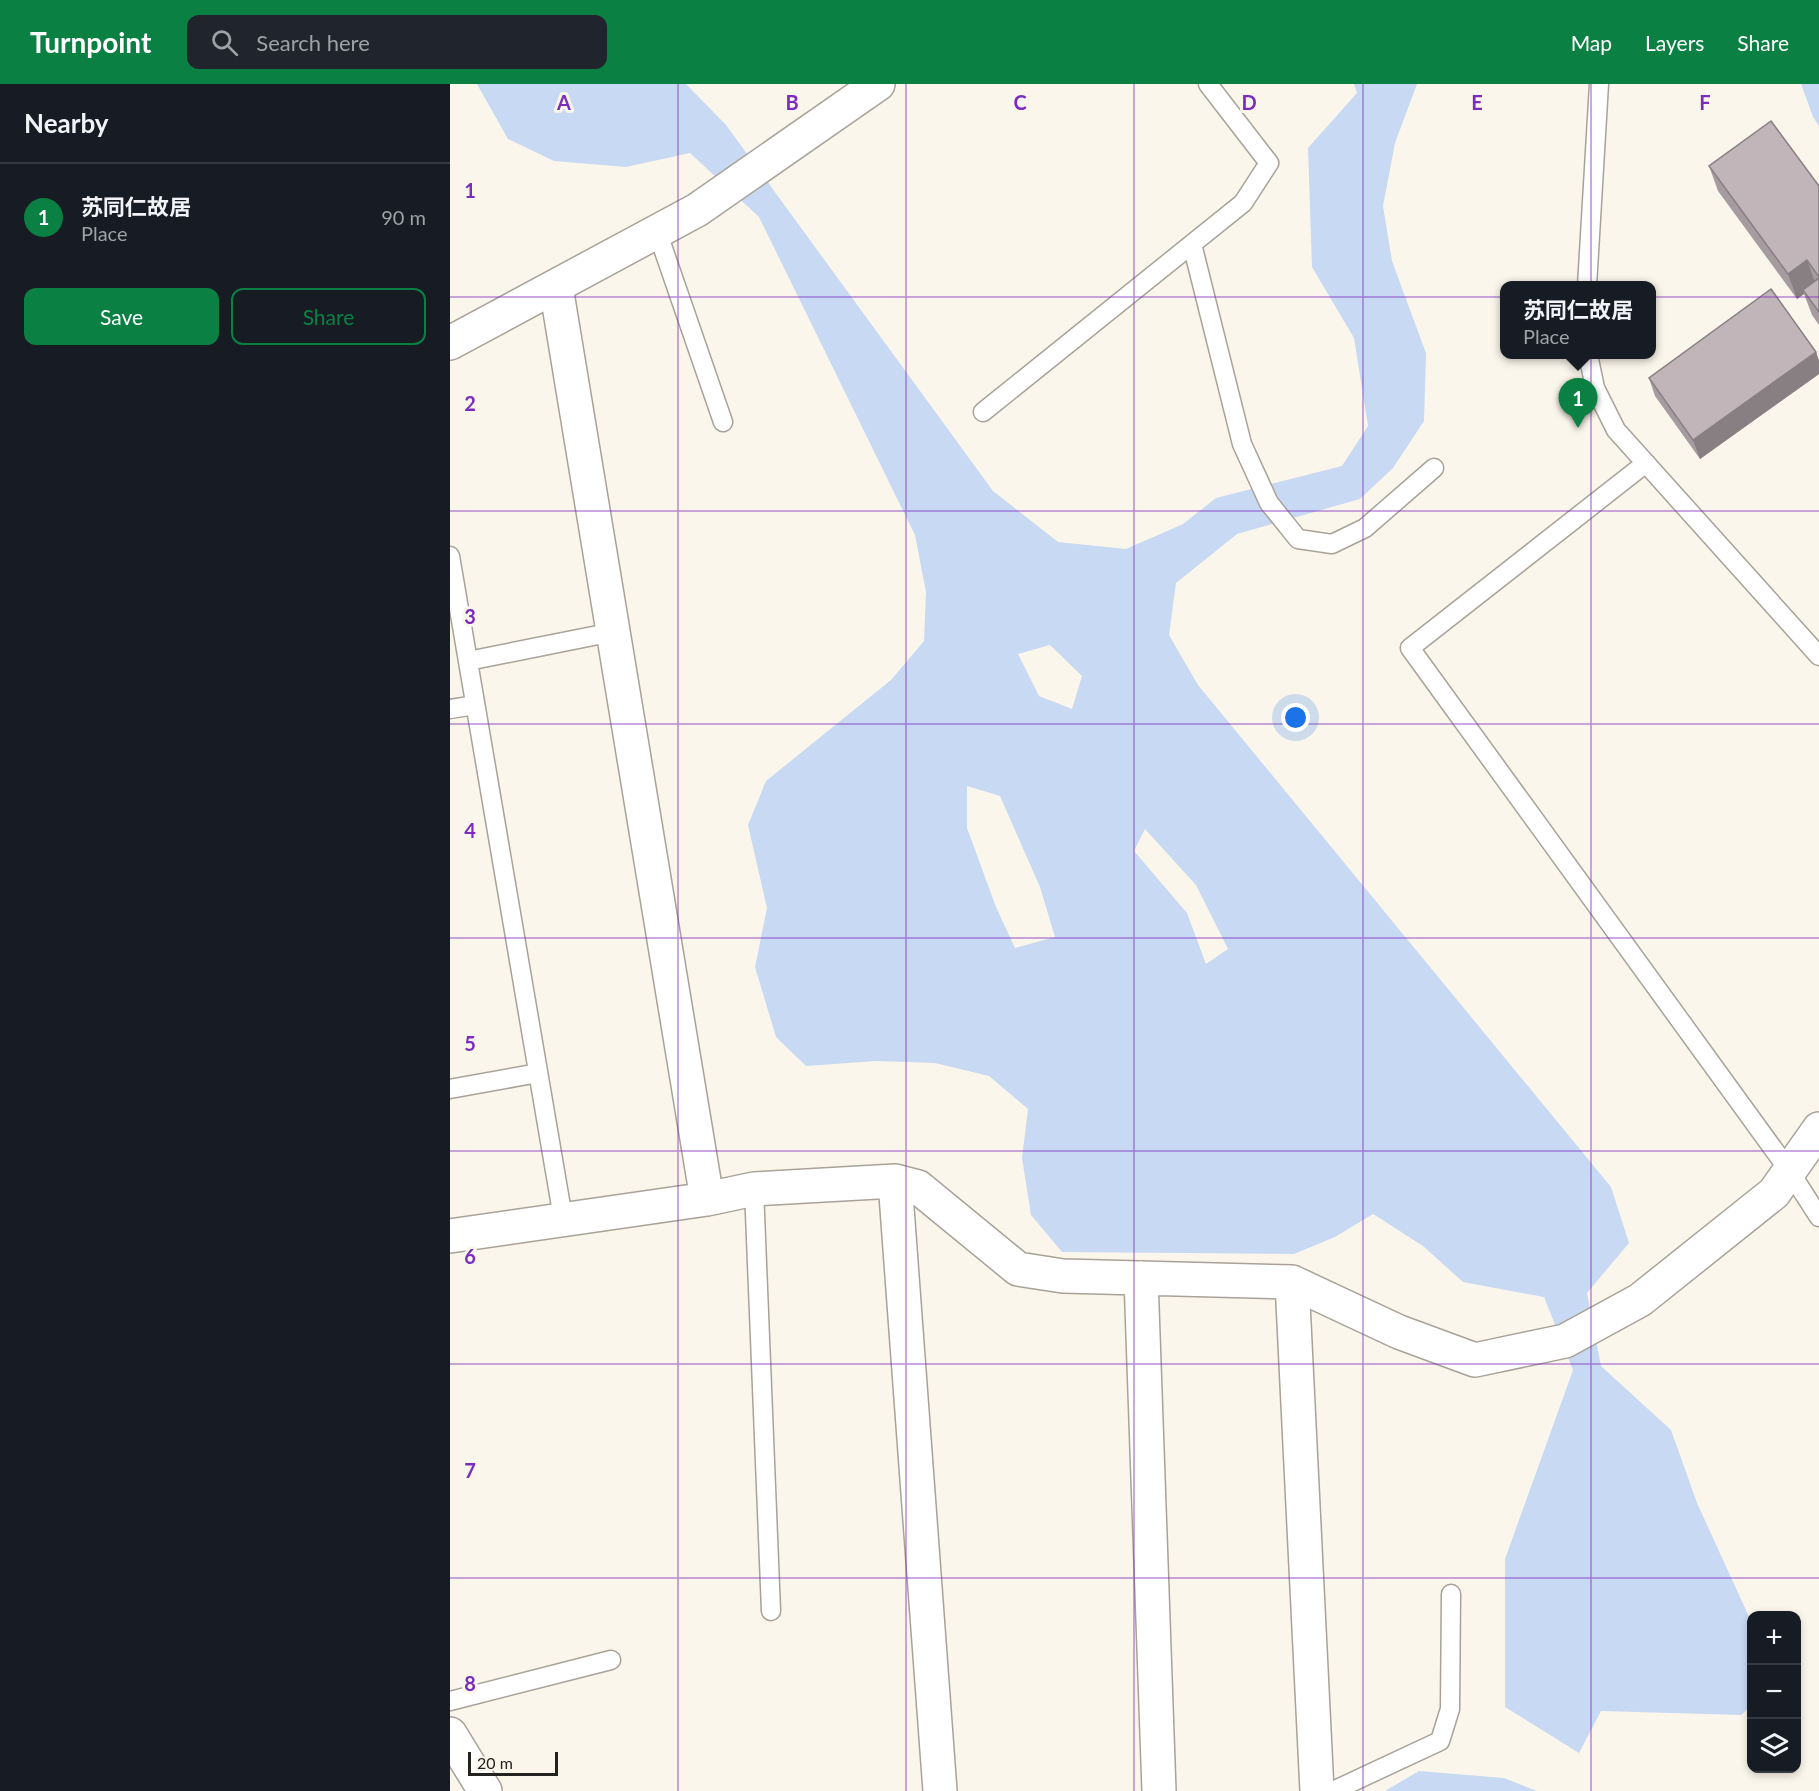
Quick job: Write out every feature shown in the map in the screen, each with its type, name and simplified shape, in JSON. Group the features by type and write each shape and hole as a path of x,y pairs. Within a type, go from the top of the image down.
{"street":[{"path":"450,343 697,210 878,84"},
{"path":"556,287 707,1199"},
{"path":"450,1236 707,1199 754,1189 895,1181 918,1187 1018,1269 1063,1276 1292,1282 1399,1332 1475,1360 1565,1341 1640,1300 1774,1192 1819,1129"},
{"path":"895,1181 940,1791"},
{"path":"1141,1278 1159,1791"},
{"path":"1292,1282 1317,1791"},
{"path":"451,1738 485,1791"}],"lane":[{"path":"982,412 1243,202 1269,163 1208,84"},
{"path":"1587,281 1599,84"},
{"path":"657,231 723,422"},
{"path":"1192,243 1242,444 1269,503 1298,539 1332,544 1365,528 1434,468"},
{"path":"1589,359 1594,388 1616,430 1819,656"},
{"path":"1646,463 1410,648 1790,1172 1819,1217"},
{"path":"450,556 563,1218"},
{"path":"468,661 613,632"},
{"path":"450,709 475,705"},
{"path":"450,1089 538,1073"},
{"path":"754,1189 771,1611"},
{"path":"1333,1791 1440,1741 1450,1709 1451,1594"},
{"path":"450,1701 610,1660"}],"water":[{"path":"477,84 686,84 726,125 993,491 1058,542 1126,549 1183,524 1216,498 1342,466 1368,426 1354,338 1312,267 1308,148 1357,93 1354,84 1417,84 1395,143 1383,206 1392,261 1426,353 1424,421 1393,468 1360,499 1237,534 1176,583 1169,635 1198,685 1611,1187 1629,1243 1587,1293 1601,1366 1671,1430 1697,1503 1747,1612 1747,1710 1741,1715 1601,1711 1579,1753 1505,1707 1505,1559 1573,1370 1544,1297 1463,1282 1423,1246 1373,1214 1335,1237 1294,1254 1062,1252 1031,1215 1022,1158 1028,1109 989,1076 935,1063 876,1061 806,1066 776,1037 755,967 767,908 748,825 766,781 891,680 924,641 926,592 915,535 759,217 690,153 626,167 554,161 508,139","holes":["1050,645 1082,676 1072,709 1039,696 1018,654","967,786 1000,796 1040,887 1055,937 1015,948 996,907 967,828","1145,829 1196,885 1228,949 1206,964 1187,913 1134,851"]},
{"path":"1801,84 1819,84 1819,126 1813,117"},
{"path":"1419,1771 1504,1778 1537,1791 1385,1791"}],"building":[{"path":"1771,121 1819,186 1819,277 1807,260 1788,274 1709,166"},
{"path":"1819,278 1819,312 1803,290"},
{"path":"1771,289 1816,352 1693,440 1649,378"}],"place":[{"name":"苏同仁故居","path":"1578,428"}]}
